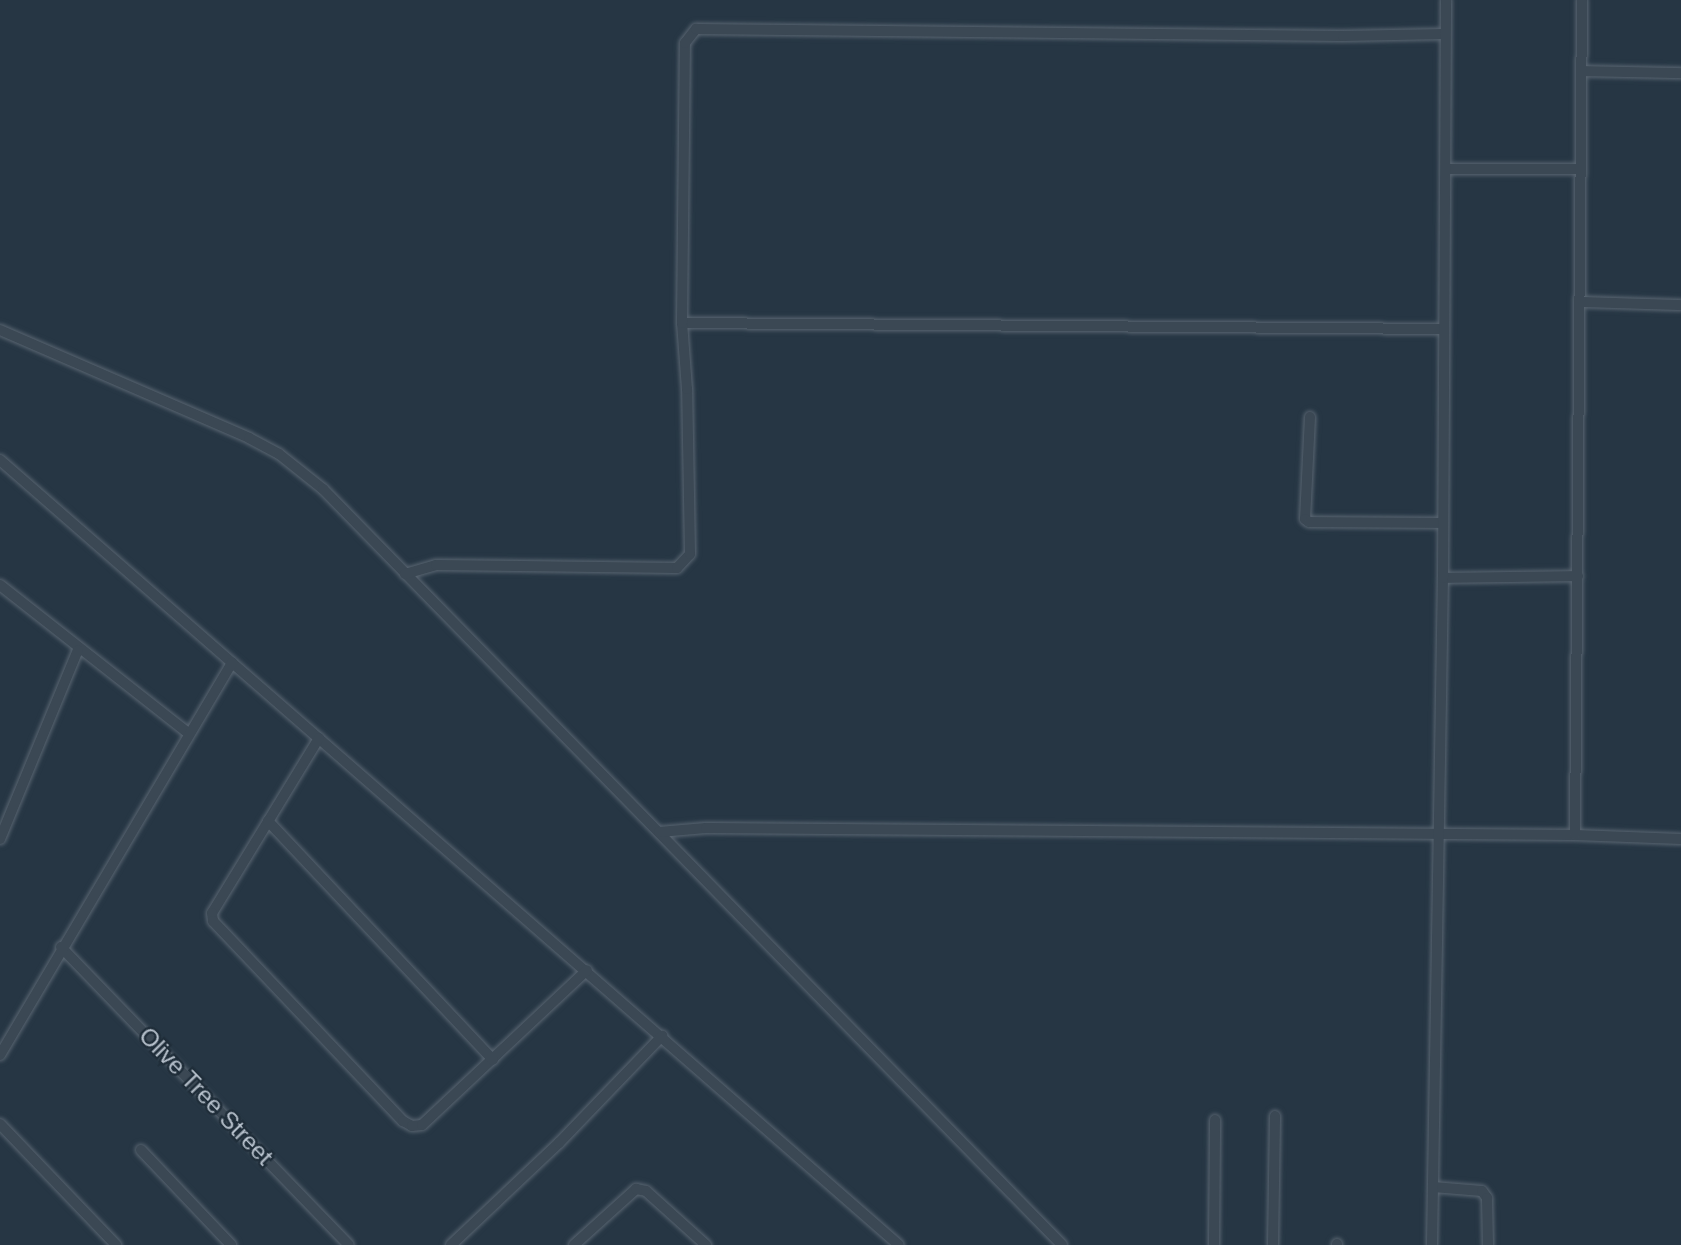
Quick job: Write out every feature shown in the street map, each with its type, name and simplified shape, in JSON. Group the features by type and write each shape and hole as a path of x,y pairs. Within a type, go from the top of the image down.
{"street":[{"path":"1432,1245 1436,836 1443,578 1446,0"},
{"path":"1575,835 1584,71 1582,0"},
{"path":"405,574 436,565 677,568 690,554 687,389 682,323 685,43 696,29 1343,36 1444,34"},
{"path":"1584,71 1681,73"},
{"path":"1446,169 1581,170"},
{"path":"1580,302 1681,305"},
{"path":"682,323 1443,329"},
{"path":"0,330 177,405 279,454 323,489 1062,1245"},
{"path":"1310,417 1305,519 1309,522 1443,523"},
{"path":"0,460 899,1245"},
{"path":"1443,578 1578,576"},
{"path":"0,585 188,733"},
{"path":"0,839 78,649"},
{"path":"0,1055 61,947 232,663"},
{"path":"319,738 212,913 218,929 403,1121 412,1126 422,1125 587,970"},
{"path":"268,821 493,1059"},
{"path":"659,832 719,828 1436,836 1575,835 1681,839"},
{"name":"Olive Tree Street","path":"61,947 349,1245"},
{"path":"451,1245 559,1143 662,1036"},
{"path":"1273,1245 1275,1116"},
{"path":"1214,1245 1215,1120"},
{"path":"0,1124 116,1245"},
{"path":"141,1150 231,1245"},
{"path":"1433,1187 1482,1191 1487,1198 1488,1245"},
{"path":"574,1245 636,1189 646,1191 706,1245"}]}
